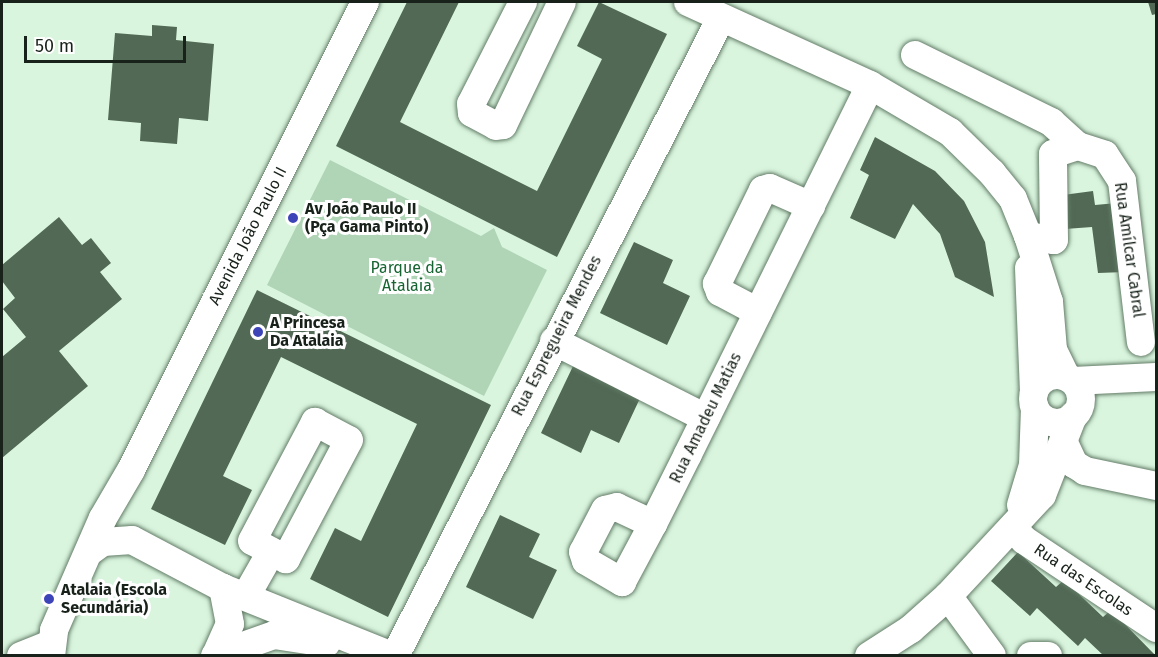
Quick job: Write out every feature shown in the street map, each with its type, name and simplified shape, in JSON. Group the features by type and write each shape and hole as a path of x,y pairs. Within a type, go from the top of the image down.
{"street":[{"name":"Avenida João Paulo II","path":"51,650 89,552 365,2"},
{"path":"523,2 471,104 472,113 496,126 502,125 562,2"},
{"path":"688,2 870,85 950,132 1013,199 1028,236 1049,302 1053,350 1080,394 1065,445 1042,495 948,596 911,629 869,656"},
{"name":"Rua Espregueira Mendes","path":"392,656 721,18"},
{"name":"Rua Amílcar Cabral","path":"915,55 1051,122 1078,146 1105,155 1122,181 1141,342"},
{"name":"Rua Amadeu Matias","path":"653,524 617,507 605,510 583,552 586,561 622,582 653,524 759,312 870,85"},
{"path":"1028,236 1054,240 1053,154 1078,146"},
{"path":"759,312 720,292 717,284 764,190 770,188 811,206"},
{"path":"1013,527 1033,465 1034,400 1028,236"},
{"path":"554,341 706,418"},
{"path":"1034,400 1043,379 1155,378"},
{"path":"1034,400 1052,422 1155,378"},
{"path":"1065,445 1074,464 1085,471 1156,486"},
{"name":"Avenida João Paulo II","path":"131,470 126,518 132,540"},
{"name":"Rua das Escolas","path":"1013,527 1024,540 1156,628"},
{"path":"89,552 103,542 132,540 235,592 392,656"},
{"path":"216,655 230,624 235,592 271,552"},
{"path":"948,596 992,656"},
{"path":"216,655 274,635 392,656"},
{"path":"21,656 51,650"},
{"path":"1031,656 1048,656"}],"green space":[{"name":"Parque da Atalaia","path":"330,160 481,236 494,228 502,247 547,270 484,396 267,285"}],"building":[{"path":"407,2 459,2 400,122 537,191 602,59 577,46 599,2 667,34 557,257 336,146"},
{"path":"1148,2 1156,2 1156,14 1152,15"},
{"path":"152,25 177,27 176,40 214,44 208,121 179,118 177,144 140,141 141,123 108,120 115,33 152,36"},
{"path":"875,137 935,171 964,201 985,242 994,297 955,277 940,234 913,204 895,239 850,218 869,175 860,170"},
{"path":"1093,191 1095,205 1117,203 1125,272 1098,273 1092,227 1065,229 1063,195"},
{"path":"59,217 82,245 91,238 111,263 100,272 122,299 59,351 88,386 2,458 2,357 26,337 3,309 15,298 2,281 2,265"},
{"path":"634,242 673,260 663,283 690,296 667,345 600,313"},
{"path":"257,290 491,405 388,617 310,579 335,528 361,541 417,424 281,357 223,476 252,490 225,545 151,509"},
{"path":"575,362 642,394 619,443 591,430 581,453 541,433"},
{"path":"500,515 540,534 529,557 557,570 533,619 466,587"},
{"path":"1018,552 1056,587 1064,580 1103,617 1111,610 1156,656 1104,656 1085,638 1078,646 1037,608 1030,616 991,581"}],"place":[{"name":"Av João Paulo II (Pça Gama Pinto)","path":"293,218"},
{"name":"A Princesa Da Atalaia","path":"258,332"},
{"name":"Atalaia (Escola Secundária)","path":"49,599"}]}
